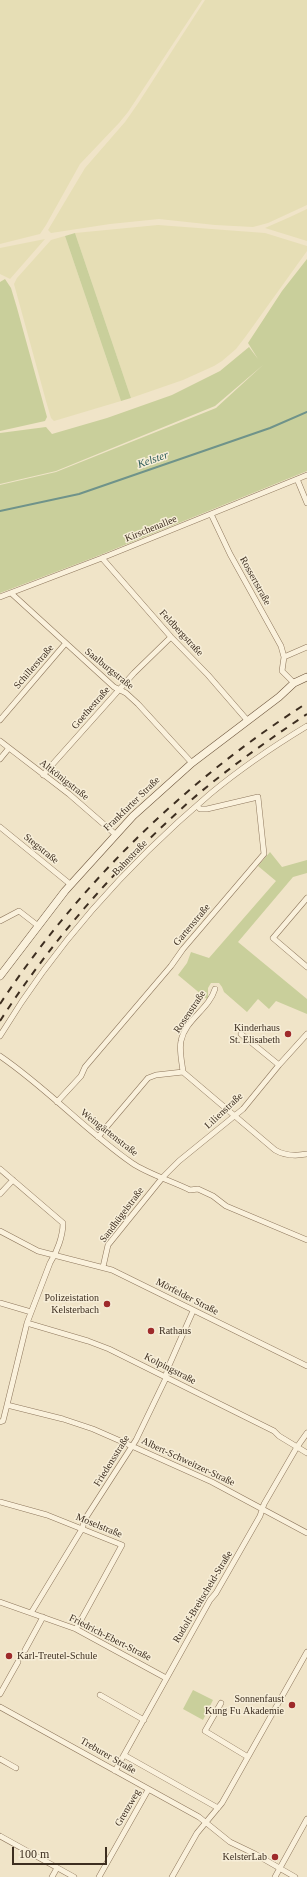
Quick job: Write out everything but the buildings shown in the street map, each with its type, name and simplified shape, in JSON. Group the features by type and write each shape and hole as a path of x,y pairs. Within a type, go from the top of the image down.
{"street":[{"name":"Kirschenallee","path":"0,597 212,514 307,474"},
{"path":"297,479 307,503"},
{"name":"Rossertstraße","path":"212,514 230,554 282,646 284,657 282,670 294,683"},
{"name":"Feldbergstraße","path":"102,558 171,637 208,674 247,720"},
{"name":"Saalburgstraße","path":"10,593 118,690 126,693 138,704 192,763"},
{"name":"Goethestraße","path":"43,775 118,690 171,637"},
{"name":"Schillerstraße","path":"0,720 66,644"},
{"path":"284,657 307,647"},
{"name":"Frankfurter Straße","path":"0,976 70,884 116,834 160,791 192,763 279,697 294,683 307,677"},
{"name":"Bahnstraße","path":"0,1036 41,973 72,936 145,856 196,806 212,793 253,761 307,726"},
{"name":"Altkönigstraße","path":"0,741 69,794 116,834"},
{"path":"0,759 9,748"},
{"name":"Gartenstraße","path":"57,1102 81,1076 85,1067 171,966 183,949 261,859 265,849 258,797 207,809 200,809 196,806"},
{"name":"Stegstraße","path":"0,827 70,884"},
{"path":"306,900 273,938 307,967"},
{"path":"0,921 19,911 38,925"},
{"name":"Rosenstraße","path":"183,1072 181,1044 183,1034 212,999 215,989"},
{"path":"241,1034 279,1065"},
{"name":"Lilienstraße","path":"163,1177 178,1161 235,1116 279,1065 307,1036"},
{"name":"Weingärtenstraße","path":"0,1056 18,1068 98,1138 134,1164 190,1190 198,1189 213,1196 226,1206 307,1240"},
{"path":"98,1138 148,1078 156,1075 183,1072 279,1152 293,1155 307,1154"},
{"path":"0,1169 63,1223 63,1231 27,1323 3,1421 0,1422"},
{"name":"Sandhügelstraße","path":"103,1268 108,1245 163,1177"},
{"path":"0,1194 12,1180"},
{"name":"Mörfelder Straße","path":"0,1231 38,1250 54,1256 103,1268 143,1285 307,1366"},
{"path":"0,1303 31,1312"},
{"name":"Friedensstraße","path":"31,1613 82,1529 85,1519 132,1446 166,1378 167,1370 193,1310"},
{"name":"Kolpingstraße","path":"27,1323 105,1348 274,1431 278,1436 307,1453"},
{"name":"Albert-Schweitzer-Straße","path":"7,1405 63,1419 93,1429 196,1474 307,1533"},
{"name":"Rudolf-Breitscheid-Straße","path":"115,1770 263,1510 264,1504 297,1447 307,1434"},
{"name":"Moselstraße","path":"0,1502 47,1515 122,1545 76,1630"},
{"name":"Friedrich-Ebert-Straße","path":"0,1602 76,1630 166,1678"},
{"path":"25,1650 43,1617"},
{"path":"172,1877 197,1833 218,1808 307,1652"},
{"path":"0,1694 18,1662"},
{"path":"100,1695 144,1720"},
{"path":"221,1703 205,1731 248,1757"},
{"name":"Treburer Straße","path":"0,1707 199,1817 209,1827 230,1842 255,1854 295,1877"},
{"name":"Treburer Straße","path":"124,1755 218,1808"},
{"path":"0,1759 16,1768"},
{"name":"Grenzweg","path":"99,1877 148,1790"},
{"path":"275,1877 307,1819"},
{"path":"0,1836 74,1877"},
{"path":"52,1877 57,1868"}],"shaded area":[{"path":"0,0 202,0 128,112 80,164 40,234 0,244"},
{"path":"205,0 307,0 307,205 268,223 253,227 215,225 159,219 110,224 51,233 48,230 85,168 125,122"},
{"path":"307,209 307,241 265,228 290,217"},
{"path":"158,225 265,233 307,246 307,251 236,349 222,361 183,380 131,398 75,233"},
{"path":"65,236 121,401 54,421 51,418 46,401 14,284 17,278 51,240"},
{"path":"45,239 10,279 0,274 0,248"}],"green space":[{"path":"75,233 131,398 121,401 65,236"},
{"path":"307,259 307,471 95,557 0,593 0,485 56,472 216,408 263,365 215,406 56,471 0,484 0,433 46,427 52,434 107,418 172,395 220,371 249,347 258,359 248,343 282,291"},
{"path":"5,279 11,288 47,417 45,421 0,431 0,282"},
{"path":"270,852 282,867 307,860 307,873 293,877 238,942 307,999 307,1014 276,1001 269,1009 258,999 247,1012 224,992 219,983 211,983 208,988 208,1000 178,975 187,963 191,952 209,958 276,881 258,866"},
{"path":"193,1690 213,1700 203,1720 183,1709"}],"waterway":[{"name":"Kelster","path":"0,511 79,494 270,428 307,412"}],"railway":[{"path":"0,1004 64,917 100,876 138,837 178,800 219,766 262,733 307,703"},
{"path":"0,1021 20,991 64,933 112,877 137,851 204,789 277,734 307,714"}],"place":[{"name":"Kinderhaus St. Elisabeth","path":"288,1034"},
{"name":"Polizeistation Kelsterbach","path":"107,1304"},
{"name":"Rathaus","path":"151,1331"},
{"name":"Karl-Treutel-Schule","path":"9,1656"},
{"name":"Sonnenfaust Kung Fu Akademie","path":"292,1705"},
{"name":"KelsterLab","path":"275,1857"}]}
